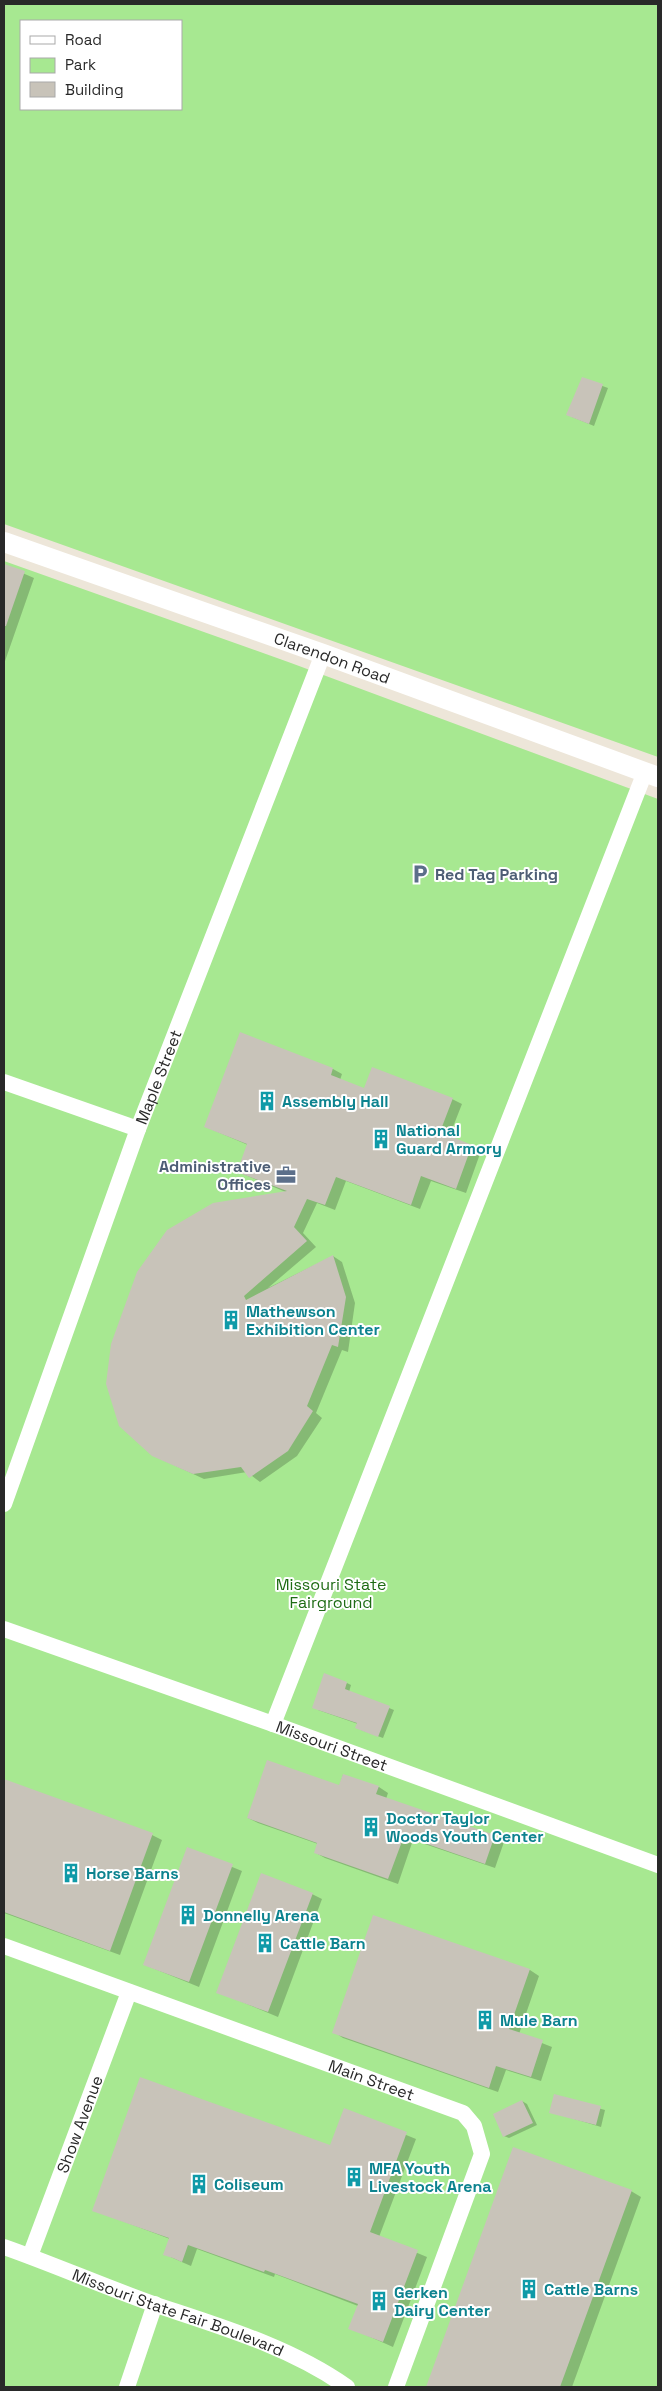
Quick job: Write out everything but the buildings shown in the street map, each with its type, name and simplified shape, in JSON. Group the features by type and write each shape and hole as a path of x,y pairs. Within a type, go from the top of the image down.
{"street":[{"name":"Clarendon Road","path":"4,542 322,654 652,775"},
{"name":"Maple Street","path":"4,1504 138,1129 322,654"},
{"path":"273,1724 652,775"},
{"path":"4,1082 138,1129"},
{"name":"Missouri Street","path":"4,1629 273,1724 658,1865"},
{"name":"Main Street","path":"4,1946 463,2113 474,2126 482,2154 478,2170 396,2387"},
{"name":"Show Avenue","path":"30,2256 129,1992"},
{"name":"Missouri State Fair Boulevard","path":"4,2247 155,2304 242,2333 324,2371 347,2387"},
{"path":"127,2387 155,2304"}],"green space":[{"path":"4,4 658,4 658,757 4,524"},
{"name":"Missouri State Fairground","path":"4,561 291,663 658,799 658,2387 4,2387"}],"place":[{"name":"Red Tag Parking","path":"420,874"},
{"name":"Assembly Hall","path":"267,1101"},
{"name":"National Guard Armory","path":"381,1139"},
{"name":"Administrative Offices","path":"286,1175"},
{"name":"Mathewson Exhibition Center","path":"231,1320"},
{"name":"Doctor Taylor Woods Youth Center","path":"371,1827"},
{"name":"Horse Barns","path":"71,1873"},
{"name":"Donnelly Arena","path":"188,1915"},
{"name":"Cattle Barn","path":"265,1943"},
{"name":"Mule Barn","path":"485,2020"},
{"name":"MFA Youth Livestock Arena","path":"354,2177"},
{"name":"Coliseum","path":"199,2184"},
{"name":"Cattle Barns","path":"529,2289"},
{"name":"Gerken Dairy Center","path":"379,2301"}]}
